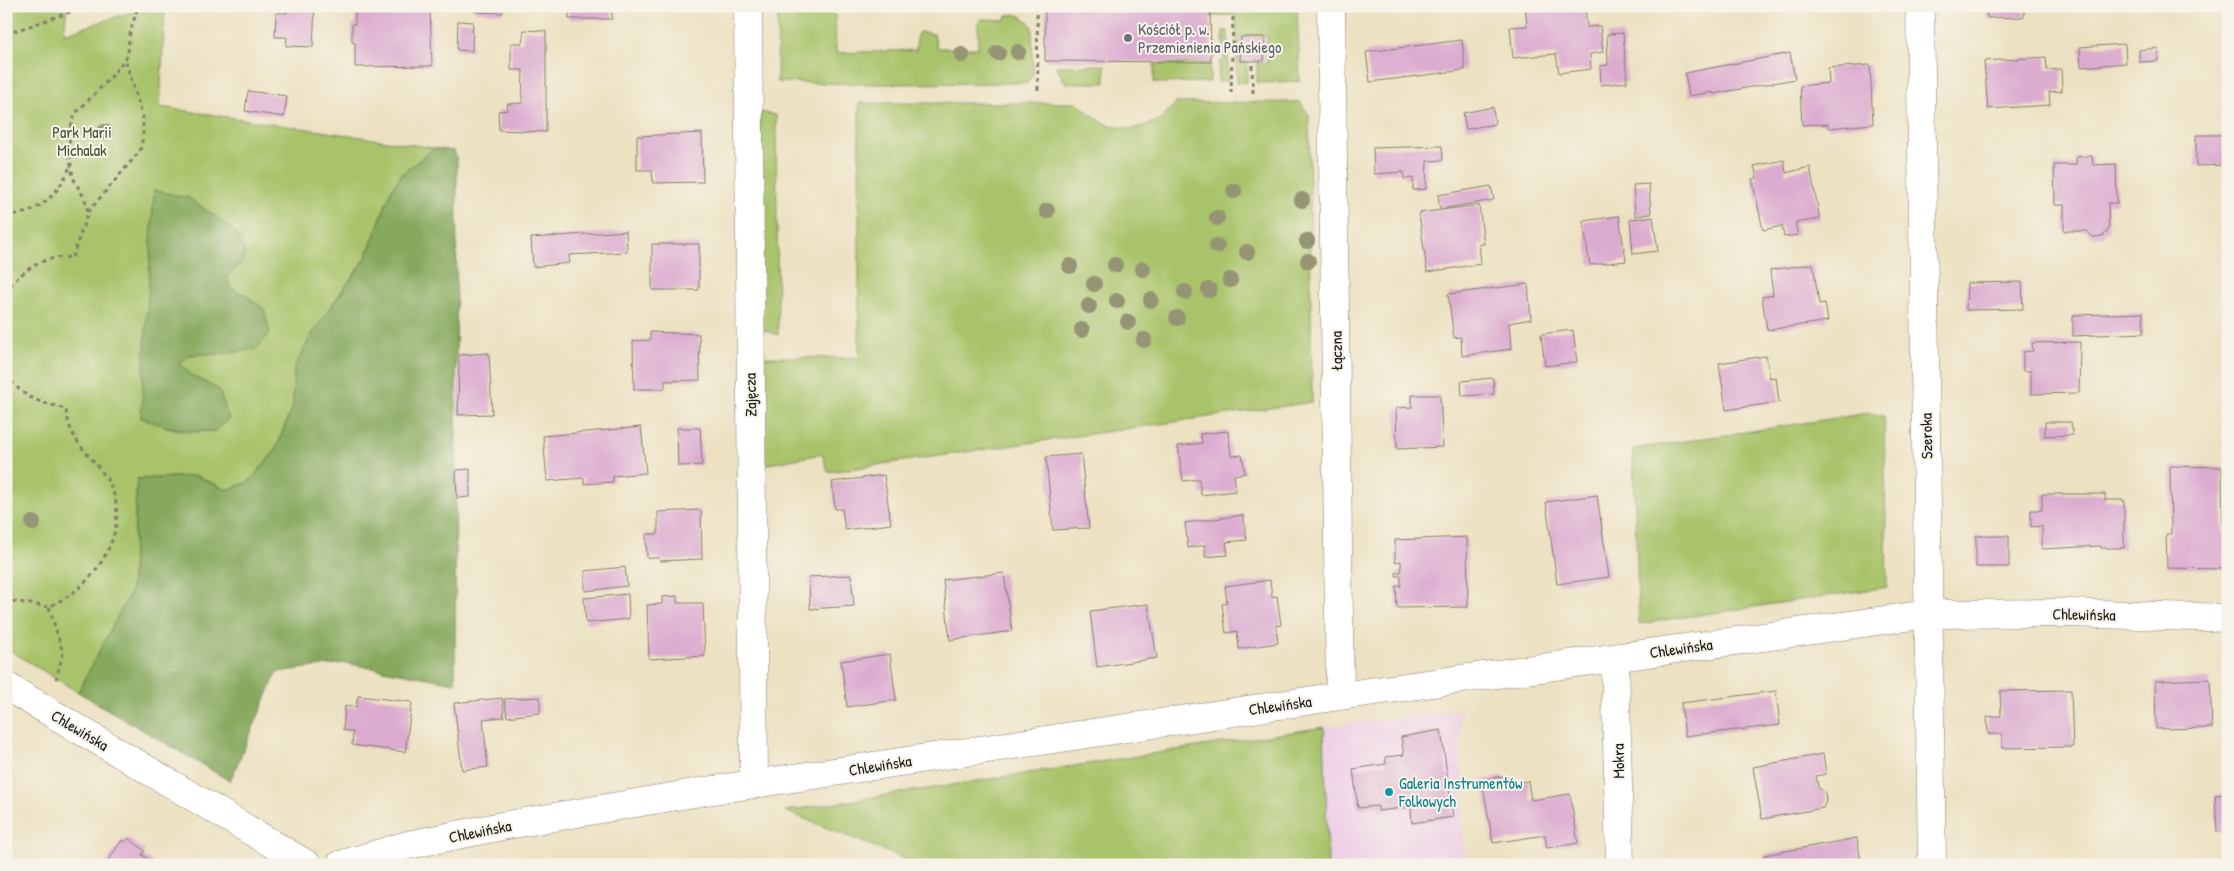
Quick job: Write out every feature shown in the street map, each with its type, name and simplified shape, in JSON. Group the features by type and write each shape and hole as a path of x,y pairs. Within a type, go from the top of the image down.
{"street":[{"name":"Zajęcza","path":"748,6 754,784"},
{"name":"Łączna","path":"1331,6 1340,696"},
{"name":"Szeroka","path":"1920,6 1932,865"},
{"name":"Chlewińska","path":"340,865 408,845 502,826 754,784 1340,696 1928,614 2068,613 2228,618"},
{"name":"Mokra","path":"1615,658 1620,865"},
{"name":"Chlewińska","path":"6,686 308,865"}],"path":[{"path":"6,34 88,6"},
{"path":"88,212 85,199 73,178 70,165 70,130 75,114 128,55 129,37 138,6"},
{"path":"1036,6 1038,93"},
{"path":"1231,93 1233,17"},
{"path":"6,293 10,286 33,267 47,260 62,256 72,258 88,212 140,151 143,137 143,118 125,59"},
{"path":"1252,64 1253,93"},
{"path":"6,214 16,215 45,203 66,178 70,165"},
{"path":"6,375 26,395 41,404 66,409 67,420 75,437 84,452 109,482 117,508 115,536 101,561 72,593 50,607 6,600"},
{"path":"50,607 63,653 56,678 52,714"}],"shaded area":[{"path":"1460,710 1464,865 1328,865 1324,727"}],"green space":[{"name":"Park Marii Michalak","path":"6,6 67,6 64,34 150,6 165,6 160,107 434,148 401,175 391,191 366,258 333,303 294,369 293,405 275,451 249,482 227,490 196,476 137,479 131,591 78,692 6,648","holes":["188,198 235,232 242,262 227,276 230,288 247,296 230,353 190,355 179,364 193,376 219,390 216,431 189,432 166,427"]},
{"path":"778,6 826,6 835,16 836,53 916,50 919,32 934,34 937,48 978,48 978,23 981,19 1005,20 1005,17 1009,15 1017,15 1032,26 1033,75 1027,83 872,84 777,82"},
{"path":"1210,6 1297,6 1300,81 1257,83 1257,63 1267,63 1267,36 1241,36 1239,62 1247,62 1247,82 1237,83 1236,15 1210,16"},
{"path":"1223,31 1228,31 1228,81 1218,82 1219,62 1224,61"},
{"path":"1210,63 1210,82 1154,83 1154,64"},
{"path":"1105,65 1105,83 1065,83 1056,66"},
{"path":"1300,102 1309,115 1312,402 828,472 822,454 763,465 763,357 859,358 859,103 1077,103 1100,121 1111,126 1133,129 1158,121 1176,103"},
{"path":"760,112 776,115 778,335 761,329"},
{"path":"434,148 454,151 457,161 455,683 345,663 277,672 230,781 78,692 131,591 137,479 196,476 227,490 249,482 275,451 293,405 294,369 312,334 366,258 391,191 401,175"},
{"path":"154,190 188,198 235,232 245,252 242,262 227,276 230,288 247,296 264,309 270,333 256,349 230,353 190,355 179,363 193,376 219,390 229,419 216,431 178,429 141,418"},
{"path":"1869,413 1884,416 1887,587 1639,624 1633,449"},
{"path":"1324,727 1328,865 920,865 785,811"}],"building":[{"path":"288,6 315,6 313,47 286,46 287,37 275,37 276,13 287,13"},
{"path":"355,6 430,6 432,66 355,67 355,43 352,42 352,24 355,24"},
{"path":"475,6 503,6 503,13 475,12"},
{"path":"569,6 612,6 612,19 569,19"},
{"name":"Kościół p. w. Przemienienia Pańskiego","path":"1045,6 1210,6 1211,62 1045,61"},
{"path":"1525,6 1585,6 1587,27 1600,26 1603,52 1590,54 1591,69 1559,73 1556,54 1513,58 1510,27 1527,26"},
{"path":"1795,6 1822,6 1822,7 1795,11"},
{"path":"1986,6 2024,6 2024,17 1987,18"},
{"path":"458,21 473,22 472,51 457,50"},
{"path":"524,30 546,31 546,132 499,130 498,111 508,110 507,104 522,103 523,70 511,70 511,43 522,43"},
{"path":"1623,33 1627,82 1601,85 1600,66 1608,65 1607,34"},
{"path":"1241,37 1265,37 1264,61 1240,61"},
{"path":"1462,40 1465,70 1370,82 1366,52"},
{"path":"2125,44 2126,63 2081,67 2080,47"},
{"path":"2158,48 2158,61 2139,62 2139,50"},
{"path":"1790,53 1795,79 1713,94 1713,92 1689,96 1685,73"},
{"path":"2046,57 2047,70 2061,69 2062,91 2049,92 2050,105 1988,109 1984,61"},
{"path":"1870,65 1873,124 1828,128 1828,124 1802,125 1800,86 1829,83 1828,68"},
{"path":"248,91 287,96 284,117 245,111"},
{"path":"1493,107 1495,124 1466,129 1463,113"},
{"path":"702,133 703,182 653,183 652,170 637,170 637,136"},
{"path":"2196,135 2227,135 2228,165 2196,166"},
{"path":"1442,146 1443,160 1427,161 1426,189 1413,190 1413,178 1404,179 1404,172 1374,174 1373,148"},
{"path":"2092,156 2093,165 2116,164 2117,203 2108,203 2109,229 2103,236 2093,237 2087,231 2064,231 2064,205 2055,205 2054,165 2076,165 2076,157"},
{"path":"1784,160 1786,173 1810,167 1820,219 1795,223 1798,235 1784,237 1782,226 1763,230 1752,179 1757,178 1754,166"},
{"path":"1649,184 1651,214 1635,216 1633,185"},
{"path":"1491,186 1494,200 1440,209 1438,195"},
{"path":"1479,205 1484,244 1479,244 1481,264 1427,272 1419,213"},
{"path":"1619,216 1626,261 1590,265 1583,221"},
{"path":"1653,217 1658,251 1633,254 1630,219"},
{"path":"626,231 627,252 569,255 570,263 533,267 531,238"},
{"path":"652,244 699,244 699,290 652,290"},
{"path":"1813,264 1819,304 1825,303 1828,321 1767,330 1762,297 1773,295 1770,270"},
{"path":"2022,282 2023,309 1966,310 1967,283"},
{"path":"1528,284 1531,319 1509,323 1511,349 1462,356 1461,337 1454,338 1448,294"},
{"path":"2143,313 2144,333 2073,336 2073,315"},
{"path":"1573,330 1577,362 1545,366 1541,334"},
{"path":"650,332 699,334 700,380 665,381 665,389 634,389 633,341 650,340"},
{"path":"2080,342 2079,393 2031,394 2031,371 2023,371 2023,352 2033,351 2032,343"},
{"path":"489,353 492,414 458,415 459,355"},
{"path":"1766,356 1770,378 1776,377 1779,402 1726,410 1719,363"},
{"path":"1493,378 1494,394 1462,396 1461,381"},
{"path":"1412,395 1440,395 1443,447 1397,449 1396,408 1412,407"},
{"path":"2045,422 2071,422 2073,435 2045,436"},
{"path":"641,427 646,473 613,476 613,482 584,484 584,478 547,481 543,436"},
{"path":"677,428 700,428 702,465 678,466"},
{"path":"1228,431 1231,456 1242,455 1245,473 1234,475 1236,491 1201,495 1199,479 1183,481 1178,446 1202,443 1200,434"},
{"path":"1081,454 1089,528 1053,530 1046,457"},
{"path":"2170,466 2222,467 2223,535 2228,535 2228,569 2167,568 2166,534 2171,534"},
{"path":"470,469 470,497 457,498 456,470"},
{"path":"884,475 891,524 845,530 842,509 835,509 832,482"},
{"path":"2042,494 2105,494 2105,500 2124,500 2124,548 2101,548 2101,546 2042,549 2042,526 2031,527 2031,510 2042,510"},
{"path":"1597,495 1609,577 1557,584 1546,502"},
{"path":"701,510 702,559 660,561 659,558 647,558 646,534 658,534 658,512"},
{"path":"1243,515 1247,540 1226,542 1228,555 1205,557 1205,545 1188,548 1185,523"},
{"path":"1976,536 2009,536 2009,567 1976,567"},
{"path":"1467,537 1468,607 1397,608 1396,586 1401,586 1401,576 1396,576 1396,573 1401,572 1401,561 1395,562 1395,540"},
{"path":"625,567 627,586 585,591 585,571"},
{"path":"1004,573 1012,631 950,640 943,580"},
{"path":"851,575 854,606 810,609 809,577"},
{"path":"1270,580 1272,597 1277,596 1281,625 1276,626 1278,643 1239,649 1237,631 1226,633 1222,604 1227,603 1225,586"},
{"path":"628,594 629,619 586,623 584,598"},
{"path":"677,596 677,603 703,603 705,656 649,659 647,605 662,604 662,597"},
{"path":"1148,604 1157,658 1097,667 1090,611"},
{"path":"890,654 896,700 847,707 841,661"},
{"path":"2210,679 2212,728 2156,729 2155,681"},
{"path":"2071,690 2073,747 2002,748 2002,734 1988,734 1987,717 2001,716 2000,691"},
{"path":"1776,691 1780,725 1685,736 1681,703"},
{"path":"358,696 412,702 405,752 352,745 353,732 343,730 345,706 356,707"},
{"path":"540,697 540,713 507,717 504,699"},
{"path":"502,698 504,717 483,719 488,767 462,770 454,703"},
{"path":"1441,730 1453,817 1412,823 1411,807 1378,811 1378,806 1358,808 1353,769 1386,764 1385,757 1404,755 1401,737"},
{"path":"1823,754 1826,774 1816,776 1818,787 1825,793 1826,801 1823,808 1762,819 1753,767"},
{"path":"1503,776 1504,784 1528,781 1531,800 1570,794 1578,843 1547,848 1545,835 1493,843 1482,780"},
{"path":"2228,794 2228,831 2217,832 2215,795"},
{"path":"128,838 145,851 142,855 153,862 151,865 105,865 122,840 125,842"},
{"path":"1857,838 1861,860 1836,865 1766,865 1764,855"}],"place":[{"name":"Kościół p. w. Przemienienia Pańskiego","path":"1128,38"},
{"name":"Galeria Instrumentów Folkowych","path":"1389,792"}]}
